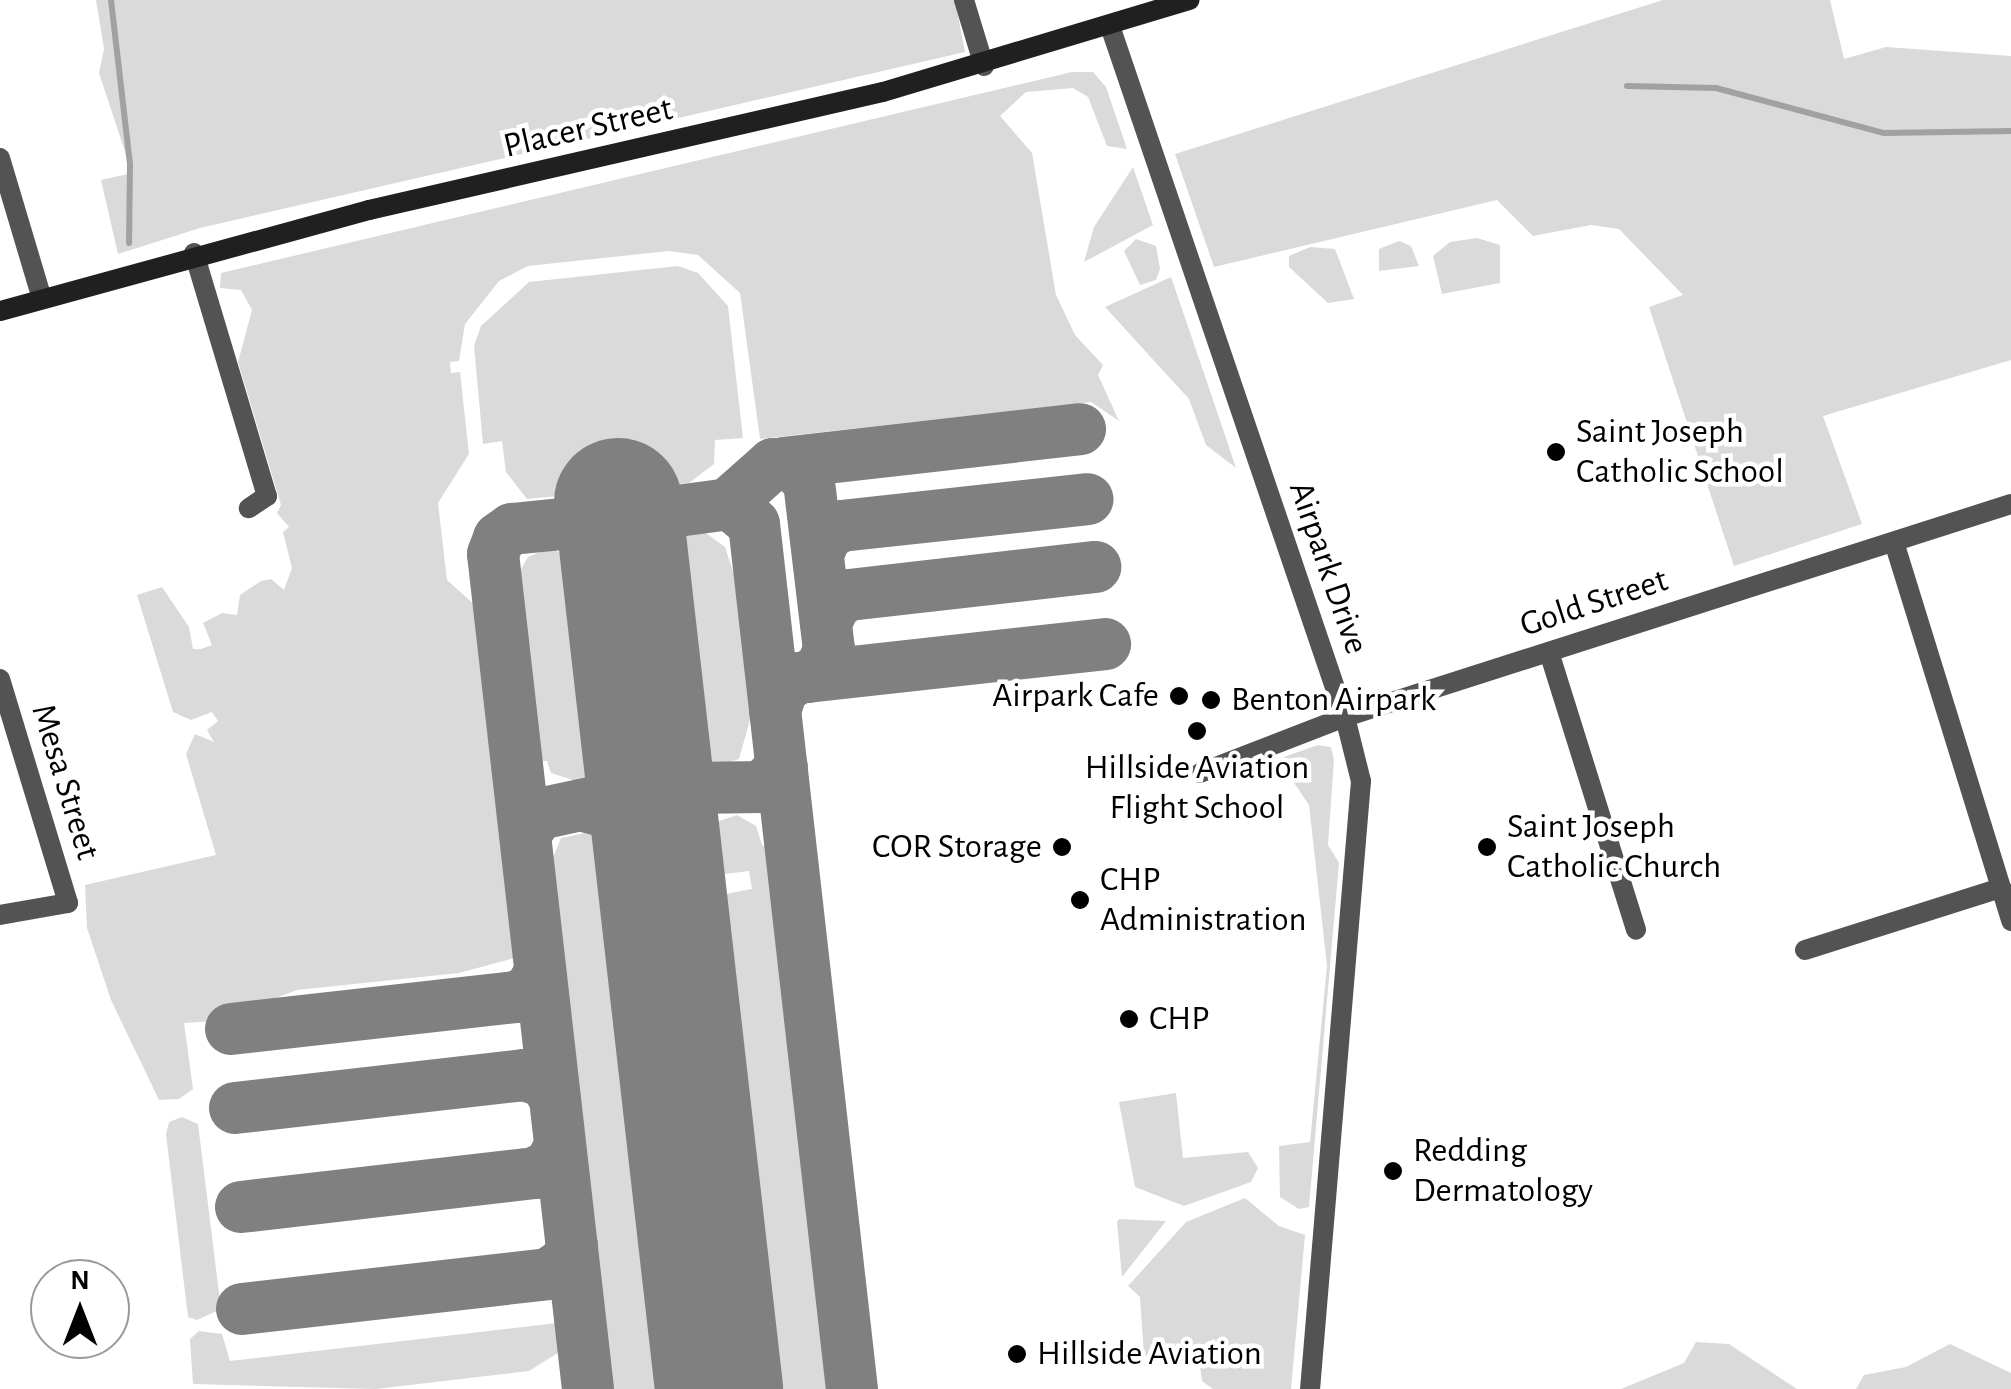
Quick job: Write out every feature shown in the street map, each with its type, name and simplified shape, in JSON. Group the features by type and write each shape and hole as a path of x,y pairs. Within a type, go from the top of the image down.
{"main road":[{"name":"Placer Street","path":"0,311 194,253 984,66 1110,26 1159,5 1189,0"}],"street":[{"path":"964,0 984,66"},
{"name":"Airpark Drive","path":"1110,26 1346,717 1361,781 1362,822 1310,1389"},
{"path":"0,158 42,299"},
{"path":"194,253 267,496 249,508"},
{"name":"Gold Street","path":"1200,773 1346,717 2011,504"},
{"path":"1894,542 2011,920"},
{"path":"1550,652 1636,930"},
{"name":"Mesa Street","path":"0,679 68,903 0,915"},
{"path":"1805,950 2001,888"}],"shaded area":[{"path":"96,0 955,0 965,52 200,228 118,254 101,180 132,173 99,73 104,49"},
{"path":"1663,0 1830,0 1844,59 1886,47 2011,56 2011,360 1823,416 1862,524 1734,566 1649,307 1683,295 1619,229 1591,225 1533,236 1497,200 1214,267 1175,154"},
{"path":"1072,72 1093,72 1106,87 1127,149 1107,146 1088,97 1073,88 1026,92 1000,116 1032,153 1056,295 1075,335 1103,365 1098,375 1119,421 1091,402 760,439 740,293 698,255 669,251 528,266 499,281 465,324 459,361 450,362 451,373 460,372 469,454 438,503 447,580 486,615 526,955 459,973 297,990 215,1021 184,1023 193,1089 179,1099 159,1100 111,1000 87,928 85,885 216,855 186,754 195,734 214,742 207,730 218,721 212,712 191,720 173,712 137,595 162,587 189,627 193,649 201,649 212,645 203,623 222,613 237,615 240,595 261,581 271,579 284,590 292,568 283,532 289,527 277,513 281,505 238,362 252,310 241,290 220,288 221,273"},
{"path":"1133,167 1153,225 1084,262 1094,227"},
{"path":"1477,238 1500,245 1500,283 1442,294 1433,256 1450,242"},
{"path":"1136,239 1156,246 1160,269 1156,280 1140,285 1124,251"},
{"path":"1399,241 1411,246 1419,266 1379,271 1379,249"},
{"path":"1310,247 1335,249 1354,299 1328,303 1289,267 1289,256"},
{"path":"678,266 698,273 728,306 743,438 715,440 714,464 689,483 527,499 506,472 502,441 483,444 474,346 481,326 529,282"},
{"path":"1171,277 1236,468 1206,445 1189,399 1105,307"},
{"path":"703,531 725,547 739,590 750,720 739,759 716,766 696,759 689,747 669,559 680,537"},
{"path":"551,547 583,569 601,765 597,774 576,781 551,773 547,761 537,761 537,746 528,746 511,587 528,557"},
{"path":"1318,745 1331,747 1334,760 1328,845 1339,863 1309,1207 1299,1209 1280,1197 1279,1146 1310,1142 1327,966 1309,805 1278,759"},
{"path":"737,815 756,826 762,845 772,849 832,1389 763,1389 706,906 710,897 752,889 749,871 716,875 716,883 708,884 699,842 710,824"},
{"path":"594,831 611,844 620,889 676,1389 602,1389 544,880 561,838"},
{"path":"1176,1093 1183,1158 1248,1152 1258,1168 1251,1182 1184,1206 1135,1187 1119,1102"},
{"path":"182,1117 198,1124 221,1309 197,1320 188,1317 166,1134 169,1122"},
{"path":"1245,1198 1279,1226 1305,1235 1291,1389 1213,1389 1202,1381 1198,1350 1144,1356 1140,1297 1128,1286 1186,1222"},
{"path":"1166,1221 1122,1277 1117,1222"},
{"path":"557,1323 567,1329 561,1351 529,1371 376,1389 193,1384 190,1339 199,1331 222,1334 230,1361"},
{"path":"1696,1342 1729,1344 1797,1389 1621,1389 1684,1363"},
{"path":"1950,1344 2011,1373 2011,1389 1856,1389 1864,1375 1906,1367"}],"waterway":[{"path":"111,0 130,164 129,243"},
{"path":"1627,86 1716,88 1884,133 2011,131"}],"taxiway":[{"path":"783,463 1080,429"},
{"path":"728,504 773,464 794,466 809,482 829,649 822,667 808,677"},
{"path":"818,554 826,535 841,526 1088,499"},
{"path":"654,523 677,511 730,504 754,524 852,1389"},
{"path":"588,530 561,524 512,529 499,538 493,554 588,1389"},
{"path":"826,622 836,602 849,595 1095,567"},
{"path":"525,834 539,814 609,799 637,768 642,738 623,580"},
{"path":"775,711 782,689 798,678 1105,644"},
{"path":"646,714 655,756 691,788 762,787 782,767"},
{"path":"588,807 627,817 653,852 676,1038"},
{"path":"231,1029 517,997 531,989 540,971"},
{"path":"235,1108 524,1075 545,1082 554,1097"},
{"path":"241,1207 535,1173 550,1165 560,1146"},
{"path":"242,1309 548,1274 566,1262 572,1246"}],"runway":[{"path":"618,502 719,1389"}],"place":[{"name":"Saint Joseph Catholic School","path":"1556,452"},
{"name":"Airpark Cafe","path":"1179,696"},
{"name":"Benton Airpark","path":"1211,700"},
{"name":"Hillside Aviation Flight School","path":"1197,731"},
{"name":"COR Storage","path":"1062,847"},
{"name":"Saint Joseph Catholic Church","path":"1487,847"},
{"name":"CHP Administration","path":"1080,900"},
{"name":"CHP","path":"1129,1019"},
{"name":"Redding Dermatology","path":"1393,1171"},
{"name":"Hillside Aviation","path":"1017,1354"}]}
